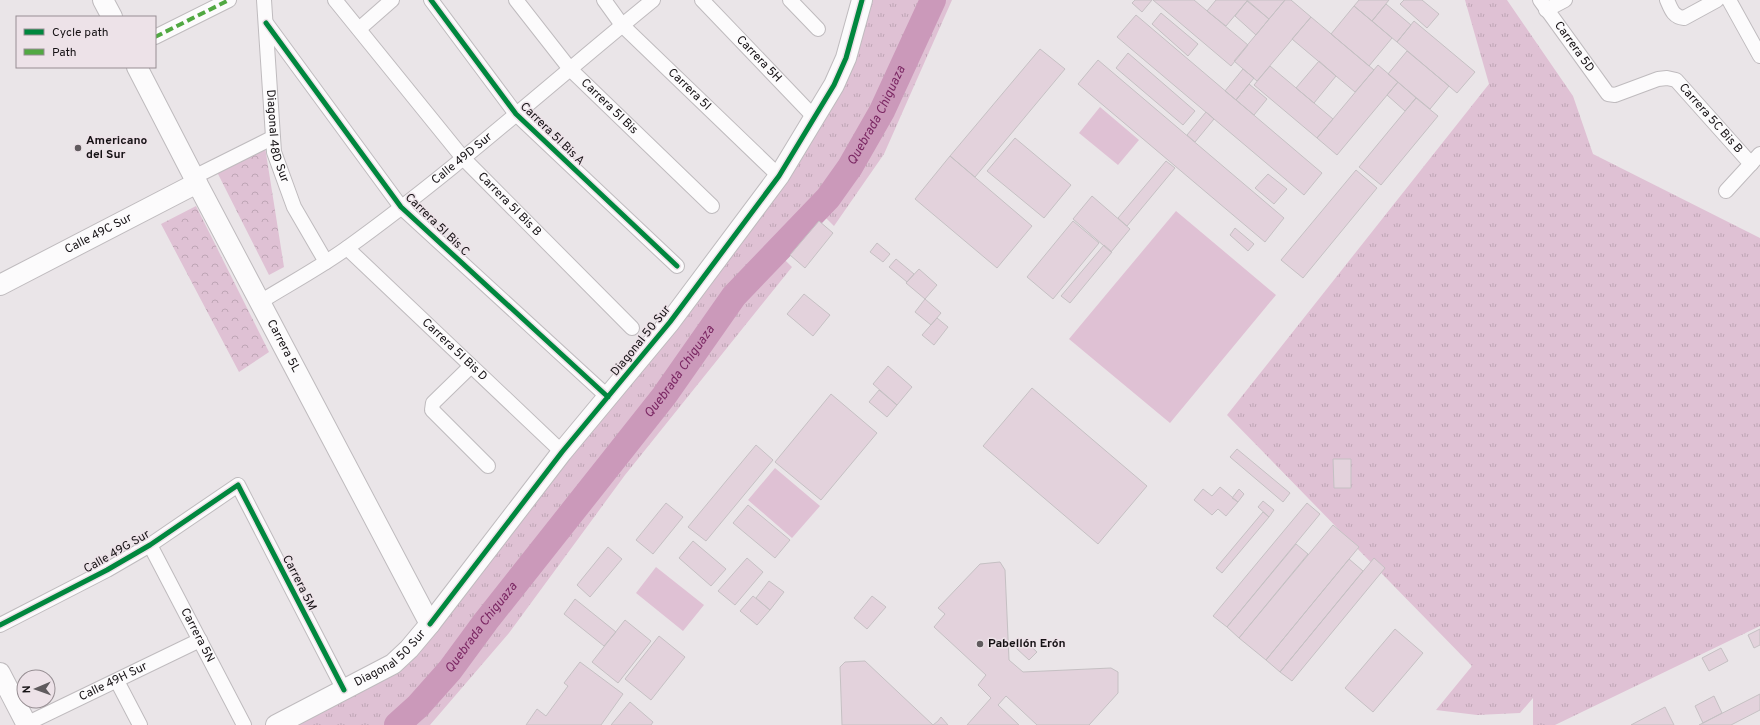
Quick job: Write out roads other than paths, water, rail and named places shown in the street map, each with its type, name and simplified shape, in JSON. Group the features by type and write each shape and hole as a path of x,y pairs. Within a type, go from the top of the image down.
{"street":[{"path":"103,0 111,16"},
{"path":"156,36 229,0"},
{"name":"Diagonal 48D Sur","path":"264,0 274,152 294,207 326,262"},
{"name":"Carrera 5I Bis B","path":"335,0 463,158 632,328"},
{"path":"359,29 392,0"},
{"name":"Carrera 5I Bis A","path":"431,0 516,114 677,266"},
{"name":"Carrera 5I Bis","path":"516,0 570,69 712,206"},
{"name":"Carrera 5I","path":"604,0 622,25 779,176"},
{"name":"Calle 49D Sur","path":"260,302 347,248 401,207 463,158 652,0"},
{"name":"Carrera 5H","path":"702,0 816,118"},
{"path":"790,0 818,29"},
{"name":"Diagonal 50 Sur","path":"276,725 393,664 409,649 430,624 562,452 670,322 779,176 816,118 834,85 846,58 862,0"},
{"path":"1543,5 1565,0"},
{"path":"1667,0 1672,12 1678,17 1684,18 1717,0"},
{"path":"1729,0 1760,56"},
{"name":"Carrera 5D","path":"1543,5 1608,94 1615,95 1667,78"},
{"name":"Carrera 5I Bis C","path":"266,23 401,207 608,397"},
{"name":"Carrera 5L","path":"139,68 195,180 430,624"},
{"name":"Carrera 5C Bis B","path":"1667,78 1676,80 1755,159"},
{"name":"Calle 49C Sur","path":"0,285 272,138"},
{"path":"1726,191 1755,159"},
{"name":"Carrera 5I Bis D","path":"347,248 562,452"},
{"path":"471,366 433,402 432,410 488,466"},
{"name":"Calle 49G Sur","path":"0,625 107,570 150,545 238,485"},
{"name":"Carrera 5M","path":"238,485 344,690"},
{"name":"Carrera 5N","path":"150,545 244,725"},
{"name":"Calle 49H Sur","path":"26,725 200,640"},
{"path":"0,673 26,725"},
{"path":"116,681 140,725"}],"waterway":[{"name":"Quebrada Chiguaza","path":"397,725 418,706 450,670 486,621 664,396 734,296 828,198 850,167 882,111 933,0"}],"place":[{"name":"Americano del Sur","path":"78,148"},
{"name":"Pabellón Erón","path":"980,644"}]}
